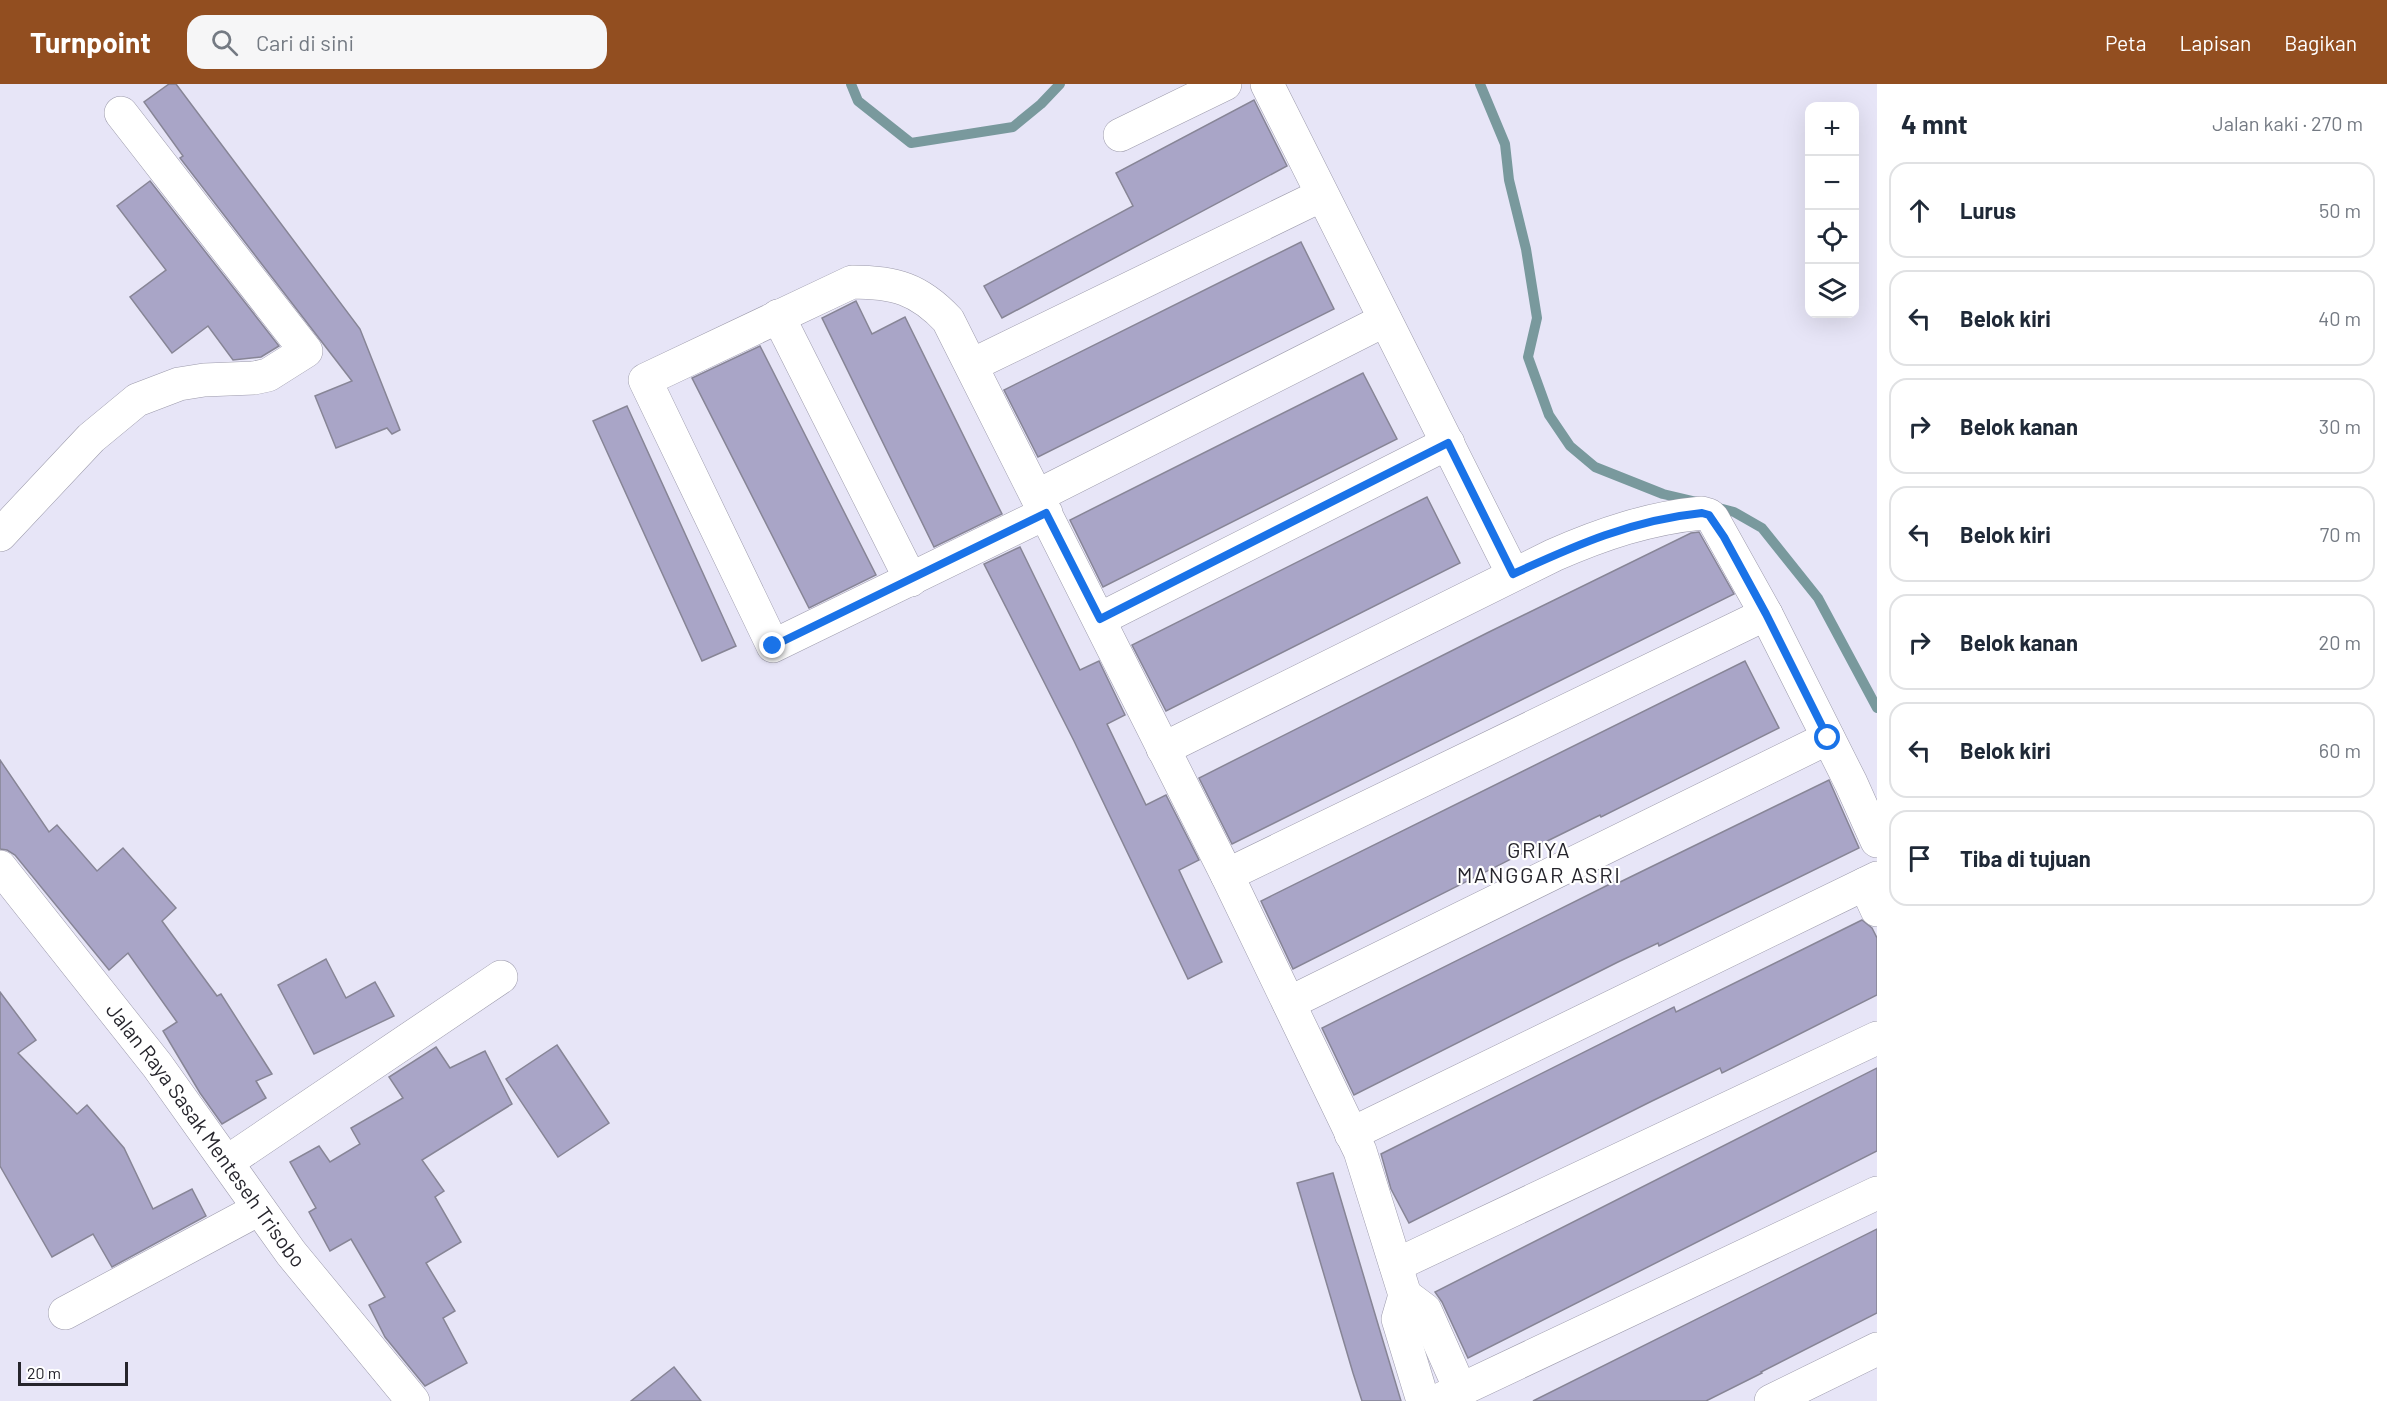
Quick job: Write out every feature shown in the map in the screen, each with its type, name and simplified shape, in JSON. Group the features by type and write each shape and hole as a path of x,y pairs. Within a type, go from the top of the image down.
{"street":[{"path":"1120,135 1225,84"},
{"path":"1267,84 1513,574"},
{"path":"0,535 91,438 137,400 180,384 268,375 306,351 121,113"},
{"path":"972,365 1322,195"},
{"path":"1384,320 1041,504 911,580 773,646 645,380 852,282 872,282 905,288 932,302 948,320 972,365 1041,504 1100,619 1227,875 1360,1151 1401,1280 1425,1310 1449,1396 1877,1193"},
{"path":"778,316 911,580"},
{"path":"1100,619 1448,443"},
{"path":"1163,749 1513,574 1602,534 1652,520 1702,513 1713,519 1766,614 1877,841"},
{"path":"1227,875 1766,614"},
{"path":"1288,1003 1828,738"},
{"name":"Jalan Raya Sasak Menteseh Trisobo","path":"0,867 157,1065 291,1253 413,1401"},
{"path":"1351,1134 1873,891"},
{"path":"227,1162 501,977"},
{"path":"1401,1280 1877,1038"},
{"path":"65,1313 259,1209"},
{"path":"1401,1280 1398,1319 1423,1401"},
{"path":"1771,1401 1877,1348"}],"building":[{"path":"169,84 176,84 360,329 400,430 392,434 387,428 336,448 315,396 352,381 180,158 183,156 144,102"},
{"path":"1254,100 1287,166 1002,318 984,286 1133,206 1116,173"},
{"path":"150,181 279,346 261,357 233,360 208,326 172,353 130,297 166,270 117,206"},
{"path":"1301,242 1334,309 1038,457 1004,390"},
{"path":"856,301 872,334 905,317 1002,514 934,547 822,318"},
{"path":"760,346 876,575 809,608 692,378"},
{"path":"1363,373 1397,439 1103,587 1070,520"},
{"path":"627,406 736,646 702,661 593,421"},
{"path":"1427,497 1460,563 1166,711 1132,645"},
{"path":"1699,532 1734,594 1232,844 1199,778 1489,632 1691,533"},
{"path":"1020,547 1080,670 1099,661 1125,715 1107,724 1146,805 1166,795 1199,860 1179,870 1222,962 1188,979 1074,741 984,564"},
{"path":"1745,661 1779,728 1293,969 1261,901"},
{"path":"0,760 49,832 57,825 97,871 123,848 176,908 162,921 217,996 221,994 272,1074 256,1081 266,1098 222,1124 200,1093 163,1031 177,1022 128,953 109,970 15,855 0,849"},
{"path":"1829,780 1859,848 1659,946 1658,943 1618,962 1354,1095 1322,1028 1614,882 1616,884"},
{"path":"1862,920 1872,928 1877,938 1877,995 1722,1073 1720,1068 1650,1102 1409,1223 1391,1189 1381,1154 1674,1007 1676,1012"},
{"path":"326,959 346,998 375,982 394,1016 314,1054 278,985"},
{"path":"0,992 36,1040 18,1053 77,1114 87,1105 124,1148 153,1209 192,1189 206,1216 112,1267 93,1234 52,1257 0,1166"},
{"path":"557,1045 609,1123 558,1157 506,1079"},
{"path":"436,1047 450,1068 485,1051 512,1104 422,1160 444,1191 435,1197 461,1242 426,1263 455,1311 443,1318 467,1363 425,1386 385,1337 369,1305 385,1297 351,1239 330,1251 309,1212 316,1208 290,1162 319,1146 330,1162 360,1144 351,1128 403,1098 389,1077"},
{"path":"1877,1068 1877,1151 1468,1358 1435,1292"},
{"path":"1333,1173 1401,1401 1362,1401 1353,1373 1297,1183"},
{"path":"1877,1229 1877,1313 1706,1401 1533,1401"},
{"path":"674,1367 701,1401 631,1401"}],"waterway":[{"path":"851,84 858,101 911,143 1013,127 1041,104 1060,84"},
{"path":"1480,84 1505,144 1509,180 1526,249 1537,318 1528,357 1549,415 1570,446 1595,467 1663,494 1697,502"},
{"path":"1715,507 1734,512 1762,528 1818,598 1877,708"}],"district":[{"name":"GRIYA MANGGAR ASRI","path":"1539,862"}],"route":[{"path":"773,646 1046,513 1100,619 1448,443 1513,574 1602,534 1652,520 1702,513 1709,515 1724,537 1766,614 1828,738"}]}
